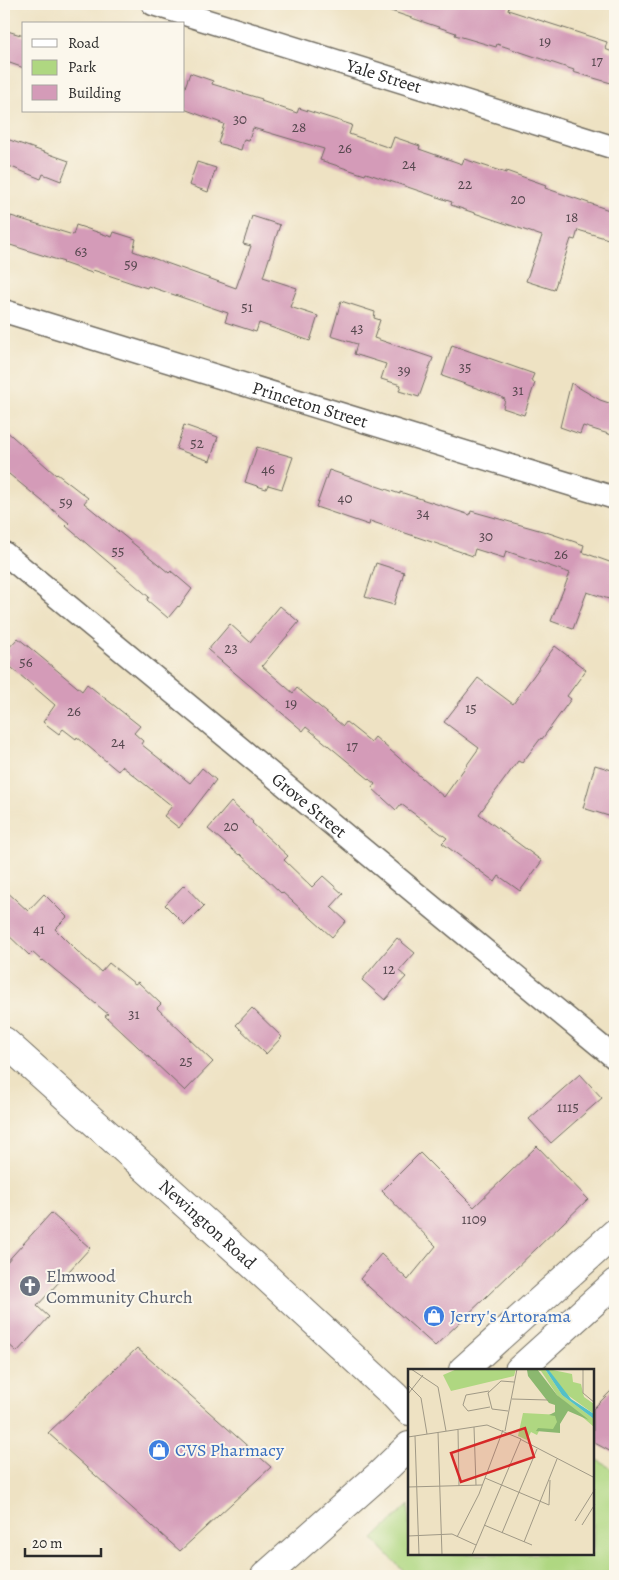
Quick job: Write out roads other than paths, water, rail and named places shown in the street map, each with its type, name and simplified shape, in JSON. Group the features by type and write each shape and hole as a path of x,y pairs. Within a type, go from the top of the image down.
{"main road":[{"name":"Newington Road","path":"4,1041 263,1274 408,1410"},
{"path":"464,1369 615,1233"},
{"path":"520,1369 615,1283"},
{"path":"265,1576 408,1447"}],"street":[{"name":"Yale Street","path":"153,4 615,148"},
{"name":"Princeton Street","path":"4,311 615,498"},
{"name":"Grove Street","path":"4,553 615,1058"}],"place":[{"name":"Elmwood Community Church","path":"30,1286"},
{"name":"Jerry's Artorama","path":"434,1316"},
{"name":"CVS Pharmacy","path":"159,1450"}]}
